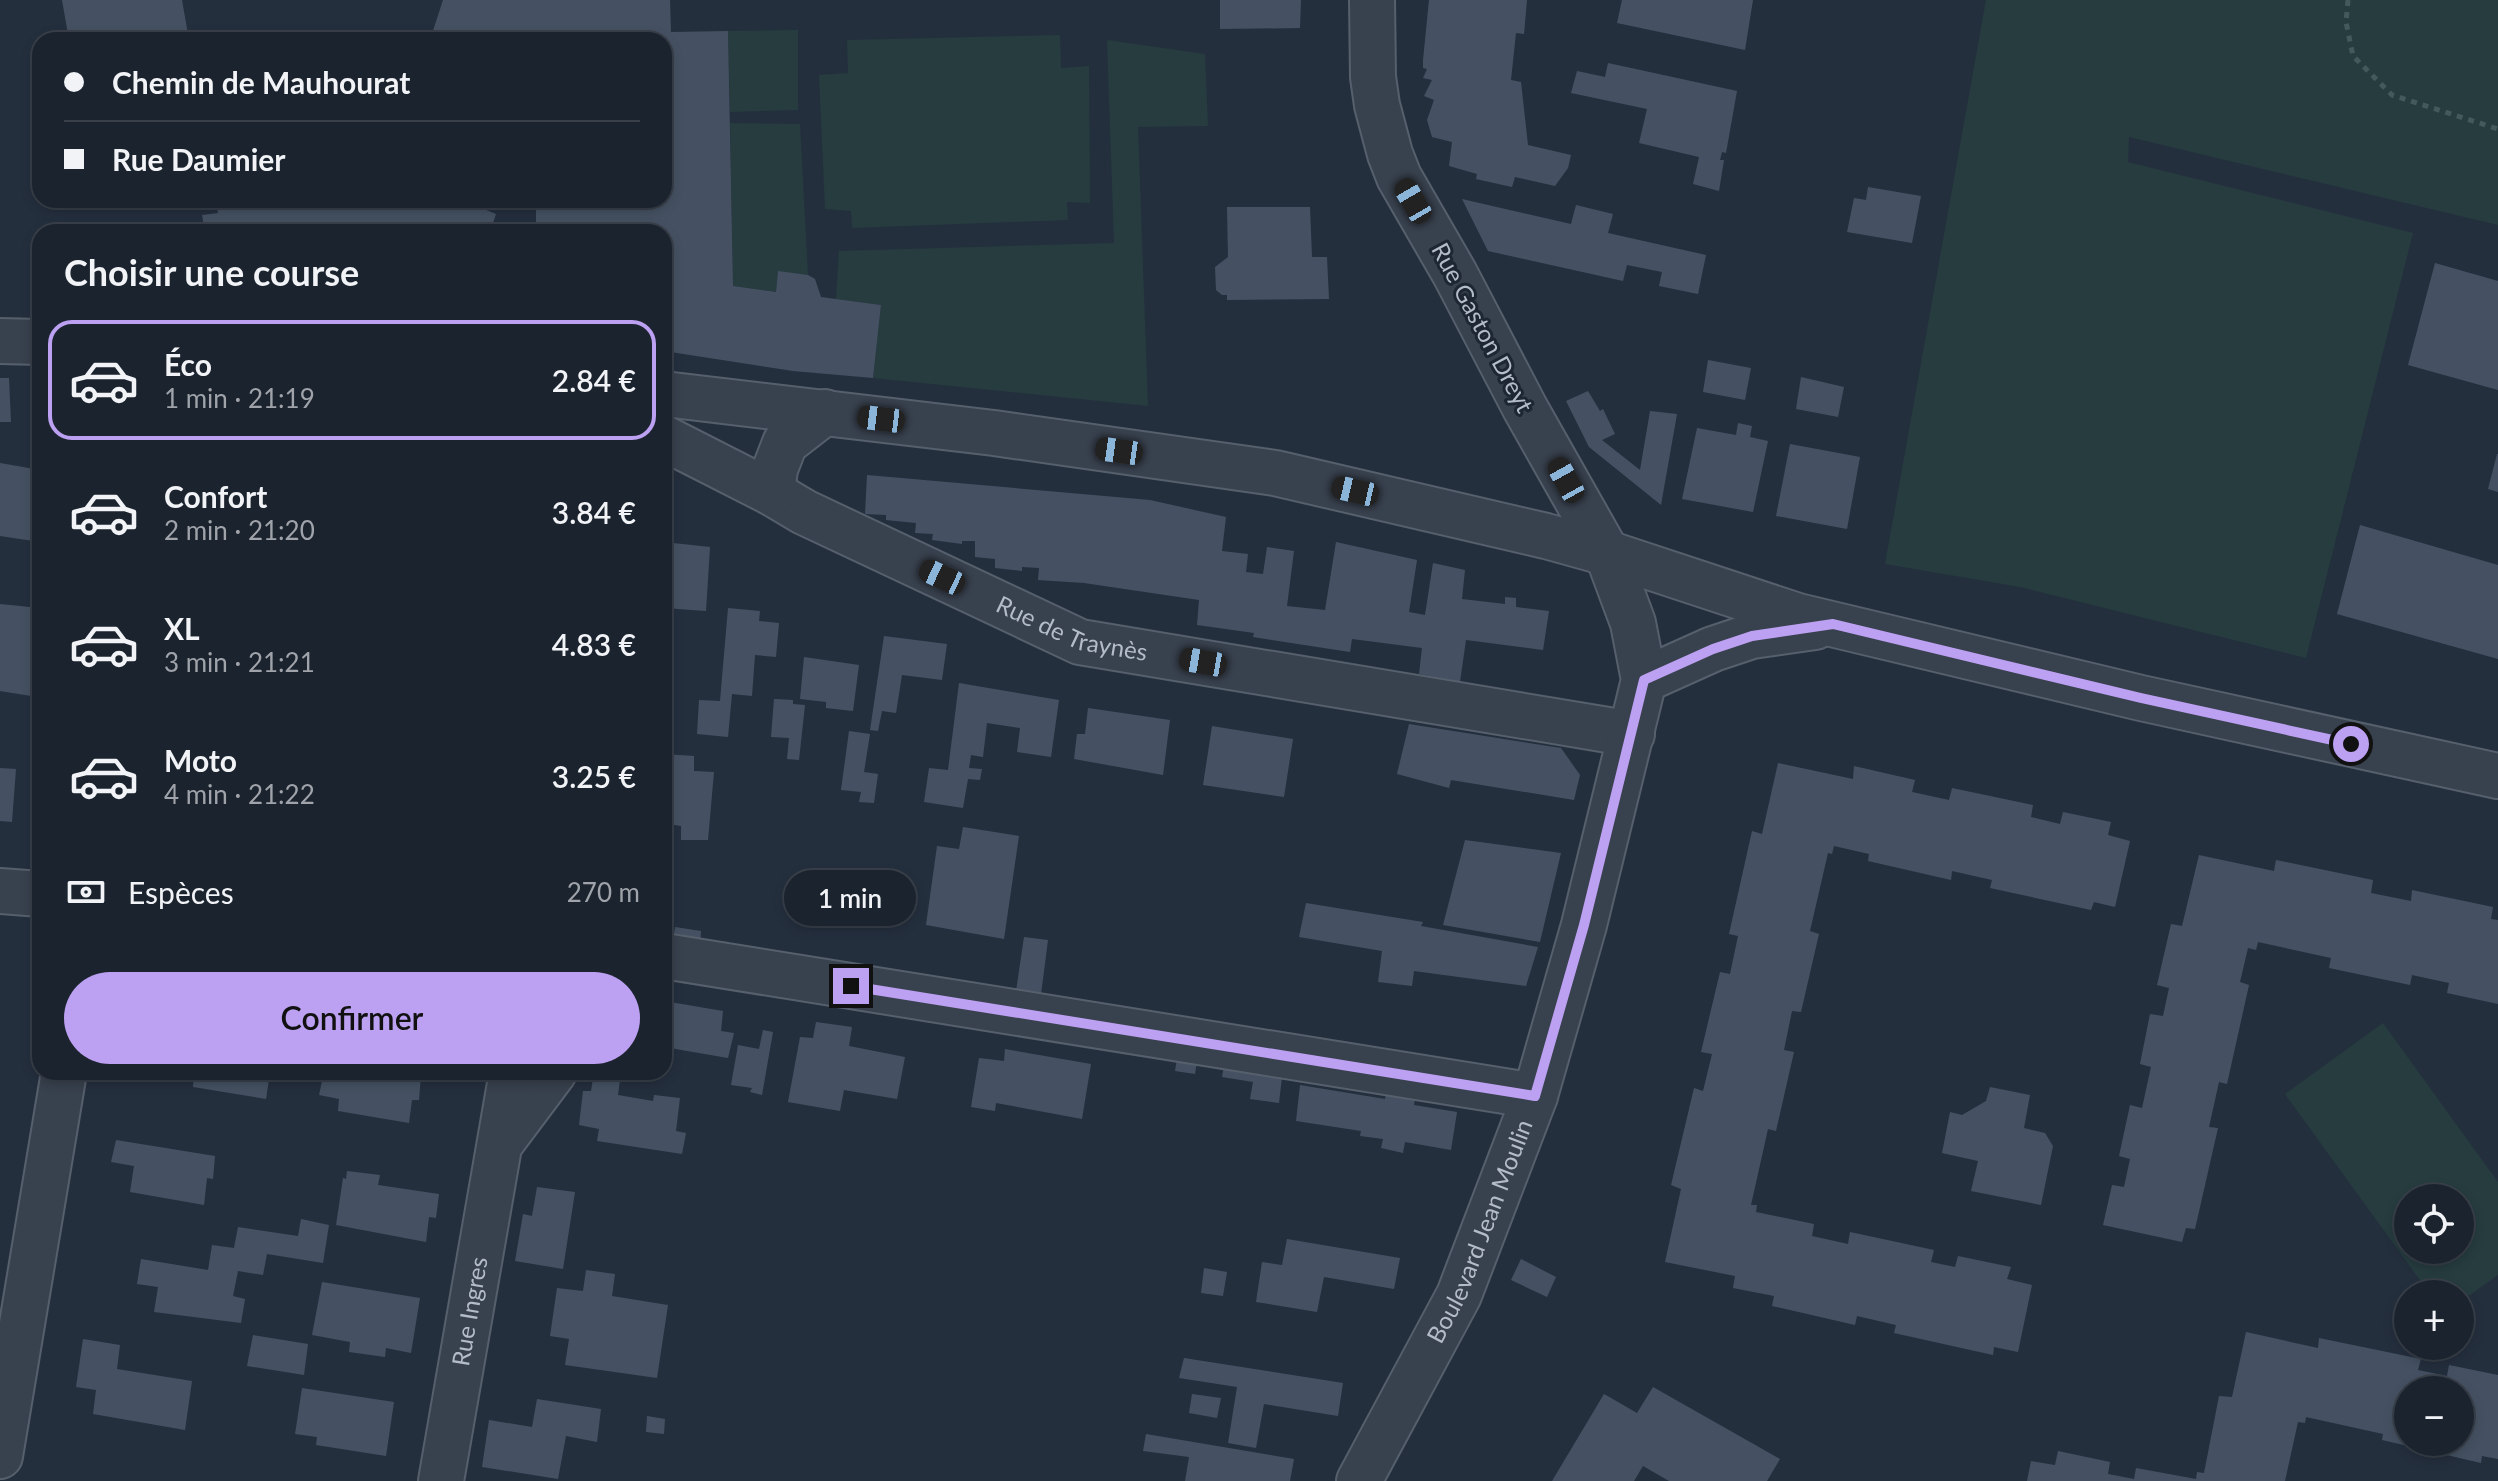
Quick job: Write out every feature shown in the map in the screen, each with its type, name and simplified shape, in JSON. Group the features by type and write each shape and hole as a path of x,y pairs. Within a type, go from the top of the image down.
{"street":[{"name":"Rue Gaston Dreyt","path":"1372,0 1375,91 1390,154 1399,177 1607,553"},
{"path":"0,341 32,342"},
{"path":"672,395 994,433 1275,473 1528,531 1607,553 1798,616 2156,702 2498,776"},
{"path":"772,493 775,469 785,443 825,412"},
{"name":"Rue de Traynès","path":"672,442 804,512 1080,642 1632,734"},
{"name":"Boulevard Jean Moulin","path":"1359,1481 1459,1295 1535,1096 1584,925 1644,680 1633,623 1607,553"},
{"path":"1644,680 1713,649 1752,636 1833,624"},
{"path":"0,891 32,893"},
{"path":"672,957 1535,1096"},
{"path":"0,1456 63,1080"},
{"name":"Rue Ingres","path":"441,1481 511,1080"},
{"name":"Rue Ingres","path":"501,1142 548,1080"}],"path":[{"path":"2348,0 2346,22 2353,56 2392,95 2498,129"}],"green space":[{"path":"1986,0 2498,0 2498,225 2129,137 2128,162 2413,233 2306,658 2020,587 1885,564"},
{"path":"798,30 798,110 730,112 728,31"},
{"path":"1060,35 1061,68 1089,66 1090,203 1067,202 1068,220 852,228 851,211 825,209 819,75 848,73 847,40"},
{"path":"1107,40 1205,54 1208,126 1138,127 1148,406 873,378 881,305 836,299 839,251 1114,243"},
{"path":"730,123 800,124 808,275 778,272 776,292 733,286"},
{"path":"2383,1023 2498,1182 2498,1275 2474,1292 2474,1280 2420,1280 2408,1264 2474,1264 2474,1184 2394,1184 2394,1244 2285,1094"}],"building":[{"path":"62,0 182,0 188,32 68,32"},
{"path":"443,0 670,0 671,32 433,32"},
{"path":"1220,0 1301,0 1300,28 1220,29"},
{"path":"1429,0 1527,0 1524,34 1516,33 1511,80 1521,82 1528,145 1571,155 1568,168 1555,186 1515,177 1512,187 1476,179 1477,174 1449,166 1452,142 1432,137 1427,120 1434,100 1424,96 1432,80 1423,78 1427,69 1423,68 1423,60"},
{"path":"1622,0 1753,0 1745,50 1617,23"},
{"path":"728,31 733,286 776,292 778,271 808,275 815,279 821,297 881,305 873,378 793,371 672,352 672,224 536,224 536,208 672,208 671,32"},
{"path":"1608,63 1737,91 1726,153 1722,152 1720,160 1724,160 1719,191 1693,184 1699,157 1639,143 1647,109 1571,93 1577,71 1605,77"},
{"path":"1868,187 1921,196 1912,243 1847,232 1854,198 1866,200"},
{"path":"1462,199 1571,224 1576,205 1613,214 1608,233 1706,255 1698,294 1659,286 1662,272 1627,265 1623,281 1488,251"},
{"path":"1227,207 1310,207 1312,257 1327,257 1329,299 1227,300 1227,295 1216,290 1215,267 1228,257"},
{"path":"217,208 484,208 496,214 493,224 204,224 202,215 218,213"},
{"path":"2435,263 2498,281 2498,390 2408,365"},
{"path":"1708,360 1751,368 1745,400 1703,392"},
{"path":"1801,377 1844,387 1838,417 1796,409"},
{"path":"0,378 9,378 11,422 0,422"},
{"path":"1588,391 1600,411 1603,409 1615,434 1602,440 1640,470 1650,411 1677,414 1661,505 1589,447 1566,401"},
{"path":"1738,423 1752,426 1750,437 1768,441 1753,512 1682,499 1697,428 1736,435"},
{"path":"1790,444 1860,457 1847,529 1776,516"},
{"path":"2498,454 2498,492 2488,489"},
{"path":"0,463 32,469 32,541 0,536"},
{"path":"867,475 1150,500 1226,517 1222,551 1248,554 1246,572 1263,574 1267,547 1294,551 1287,606 1325,610 1336,542 1417,560 1409,612 1425,615 1433,563 1465,570 1462,599 1505,604 1505,597 1516,598 1516,607 1549,611 1543,650 1466,640 1460,682 1419,674 1422,648 1352,639 1350,652 1197,625 1199,600 1084,583 1038,580 1039,568 1022,567 1022,571 995,568 995,559 975,557 975,541 962,541 962,544 932,540 933,534 915,533 916,523 886,520 886,515 865,514"},
{"path":"2360,525 2498,565 2498,659 2337,614"},
{"path":"672,543 710,547 706,611 672,609"},
{"path":"0,604 32,607 31,696 0,691"},
{"path":"728,608 760,611 759,621 779,623 776,657 755,655 752,696 732,694 728,737 697,734 699,700 720,701"},
{"path":"884,636 947,644 942,680 902,675 896,713 882,711 878,731 870,730"},
{"path":"804,657 859,665 853,711 826,708 826,702 800,699"},
{"path":"959,683 1059,700 1051,757 1017,752 1020,728 987,723 983,757 971,755 969,768 982,769 980,780 968,779 963,808 924,802 929,768 948,770"},
{"path":"774,699 793,700 793,704 805,705 799,760 787,759 789,738 771,737"},
{"path":"1088,708 1170,720 1163,775 1074,759 1077,734 1085,734"},
{"path":"1409,724 1561,748 1580,775 1574,800 1451,780 1449,788 1397,774"},
{"path":"1212,726 1293,739 1284,797 1203,785"},
{"path":"849,731 870,734 864,772 878,774 874,803 859,802 861,792 841,790"},
{"path":"672,755 694,756 694,771 714,772 708,840 681,840 681,826 674,825"},
{"path":"1778,763 1853,779 1854,766 1915,780 1912,792 1949,800 1952,788 2033,805 2031,817 2060,824 2063,812 2111,822 2108,835 2130,841 2115,907 2094,902 2091,910 1990,888 1992,880 1952,871 1951,880 1868,861 1869,854 1834,846 1832,854 1828,853 1810,931 1819,934 1801,1012 1792,1011 1784,1050 1794,1052 1776,1131 1768,1129 1751,1205 1757,1205 1756,1212 1814,1224 1812,1236 1848,1244 1850,1232 1934,1250 1931,1262 1955,1267 1958,1256 2011,1267 2007,1279 2032,1285 2018,1352 1994,1347 1993,1355 1894,1333 1896,1325 1857,1316 1855,1325 1772,1306 1774,1296 1733,1288 1735,1276 1665,1262 1681,1189 1671,1185 1694,1088 1703,1091 1712,1054 1701,1052 1720,972 1730,974 1738,936 1729,934 1752,831 1762,834"},
{"path":"0,768 16,769 12,822 0,821"},
{"path":"963,827 1019,836 1004,939 926,925 937,846 959,849"},
{"path":"1465,840 1561,853 1540,942 1443,925"},
{"path":"2199,855 2274,871 2276,860 2373,880 2371,893 2411,901 2412,890 2493,907 2491,919 2498,920 2498,1004 2447,993 2449,983 2412,975 2410,985 2329,968 2331,958 2258,942 2256,950 2248,948 2240,982 2249,985 2227,1084 2219,1082 2209,1127 2218,1128 2195,1229 2186,1228 2182,1242 2103,1225 2112,1185 2124,1187 2130,1159 2119,1156 2130,1105 2142,1108 2151,1067 2140,1064 2150,1014 2163,1016 2169,988 2157,985 2171,924 2182,926"},
{"path":"1306,903 1423,922 1421,926 1538,947 1526,986 1414,971 1412,986 1378,982 1382,951 1299,937"},
{"path":"675,927 701,931 700,945 673,941"},
{"path":"1024,937 1048,940 1040,1002 1015,998"},
{"path":"672,1002 723,1011 721,1031 734,1033 728,1058 672,1048"},
{"path":"816,1022 852,1027 849,1046 905,1057 897,1099 844,1090 840,1111 788,1102 800,1037 813,1038"},
{"path":"763,1030 773,1032 762,1095 750,1092 752,1088 731,1085 738,1045 759,1049"},
{"path":"1005,1049 1091,1064 1082,1119 996,1103 995,1111 971,1107 979,1058 1004,1061"},
{"path":"1178,1052 1198,1055 1195,1074 1175,1071"},
{"path":"1225,1059 1283,1068 1279,1103 1250,1099 1253,1082 1222,1077"},
{"path":"193,1080 269,1080 266,1099 193,1087"},
{"path":"322,1080 421,1080 419,1100 412,1100 409,1123 338,1111 339,1099 319,1095"},
{"path":"593,1080 620,1080 618,1095 653,1101 654,1095 680,1098 676,1131 686,1133 682,1154 597,1141 599,1129 579,1125 583,1091 591,1091"},
{"path":"1300,1085 1385,1099 1386,1093 1415,1097 1414,1105 1457,1112 1451,1150 1405,1142 1403,1153 1381,1148 1383,1139 1360,1136 1361,1131 1296,1121"},
{"path":"1990,1087 2030,1095 2024,1128 2045,1133 2053,1146 2041,1205 1971,1191 1978,1161 1942,1153 1950,1112 1962,1115 1986,1101"},
{"path":"116,1140 215,1156 213,1179 207,1178 204,1205 130,1192 134,1166 111,1162"},
{"path":"347,1171 380,1175 378,1185 439,1194 436,1218 429,1217 426,1242 336,1225 343,1178 346,1179"},
{"path":"537,1187 575,1192 563,1269 515,1261 523,1214 532,1216"},
{"path":"301,1219 329,1225 323,1263 267,1254 263,1275 238,1271 233,1296 245,1299 241,1323 154,1312 158,1287 137,1284 141,1259 208,1270 212,1245 234,1248 238,1227 298,1236"},
{"path":"1287,1239 1400,1258 1394,1289 1324,1277 1317,1312 1256,1302 1262,1262 1282,1265"},
{"path":"1521,1259 1556,1277 1547,1297 1511,1280"},
{"path":"1204,1268 1227,1272 1223,1296 1201,1293"},
{"path":"586,1270 615,1274 612,1296 668,1305 657,1378 565,1365 569,1339 550,1336 557,1288 583,1291"},
{"path":"322,1282 420,1298 411,1353 386,1348 385,1357 349,1352 350,1342 312,1335"},
{"path":"2246,1332 2318,1348 2319,1338 2394,1353 2394,1360 2421,1360 2418,1370 2447,1376 2394,1376 2394,1443 2382,1440 2383,1434 2306,1417 2305,1423 2298,1422 2285,1481 2027,1481 2031,1461 2055,1465 2058,1451 2110,1462 2108,1474 2134,1479 2136,1468 2196,1479 2197,1472 2204,1473 2219,1396 2232,1397"},
{"path":"253,1335 308,1344 304,1375 247,1366"},
{"path":"83,1339 120,1345 117,1369 192,1381 185,1430 93,1414 96,1390 76,1387"},
{"path":"1184,1358 1343,1383 1338,1416 1264,1404 1256,1448 1228,1443 1237,1387 1179,1378"},
{"path":"2449,1365 2498,1375 2498,1459 2482,1456 2481,1463 2451,1456 2474,1456 2474,1376 2447,1376"},
{"path":"1653,1387 1780,1459 1767,1481 1669,1481 1643,1466 1634,1481 1552,1481 1604,1394 1637,1413"},
{"path":"302,1388 394,1402 386,1456 316,1445 317,1437 295,1434"},
{"path":"1192,1394 1221,1398 1217,1418 1189,1413"},
{"path":"537,1399 601,1409 597,1442 566,1436 558,1479 482,1467 489,1420 532,1427"},
{"path":"647,1416 665,1419 664,1434 646,1432"},
{"path":"1146,1434 1294,1459 1290,1481 1185,1481 1189,1457 1143,1451"}],"route":[{"path":"851,986 1535,1096 1584,925 1644,680 1705,653 1752,636 1833,624 2141,698 2351,744"}]}
